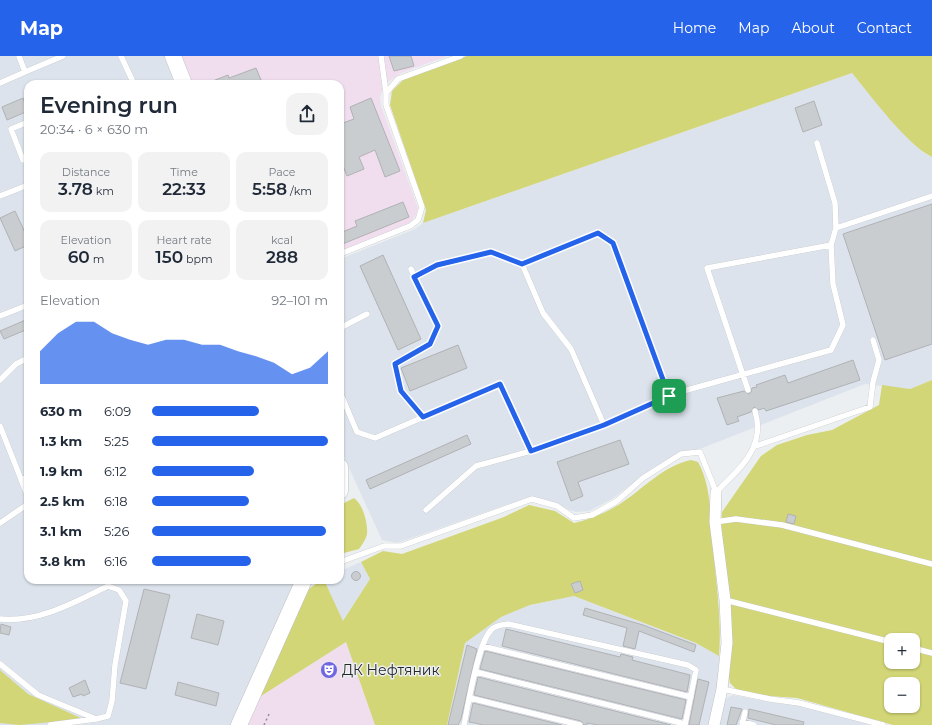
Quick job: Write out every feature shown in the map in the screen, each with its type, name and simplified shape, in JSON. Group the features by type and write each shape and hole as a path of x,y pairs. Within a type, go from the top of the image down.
{"street":[{"path":"173,56 182,80"},
{"path":"714,725 722,689 727,643 725,600 715,522 716,492"},
{"path":"239,725 302,584"}],"lane":[{"path":"19,56 25,72"},
{"path":"0,83 63,56"},
{"path":"121,56 132,80"},
{"path":"344,252 410,226 418,220 422,207 386,105 386,93 381,56"},
{"path":"386,93 398,79 461,56"},
{"path":"23,160 11,129 24,124"},
{"path":"426,510 476,466 531,451 604,425 669,396 831,350 843,325 833,284 831,245 836,228 835,203 817,143"},
{"path":"0,196 24,187"},
{"path":"836,228 932,196"},
{"path":"414,277 437,265 491,252 522,264 598,233 613,243 669,396"},
{"path":"748,390 707,268 831,245"},
{"path":"522,264 543,313 571,349 604,425"},
{"path":"411,269 438,326 430,344 395,364 401,391 423,417"},
{"path":"0,316 24,307"},
{"path":"344,326 367,314"},
{"path":"756,446 870,407 879,360 873,340"},
{"path":"0,380 16,364 24,360"},
{"path":"344,401 358,432 375,438 500,384 531,451"},
{"path":"344,561 384,546 401,546 532,499 558,506 574,518 592,515 617,500 643,478 681,454 700,452 716,492 739,470 756,446 757,419 755,411"},
{"path":"0,426 24,487"},
{"path":"0,523 24,507"},
{"path":"715,522 736,519 782,525 932,564"},
{"path":"0,619 12,620 51,612 108,586 120,590 126,601 115,665 112,701 108,716 50,725"},
{"path":"725,600 884,640"},
{"path":"464,725 470,698 476,672 482,646 491,630 498,626 508,624 688,664 696,670 685,725 476,672"},
{"path":"482,646 691,697"},
{"path":"920,650 932,653"},
{"path":"0,664 38,695 96,719"},
{"path":"722,689 770,700 799,702 883,725"},
{"path":"470,698 580,725"},
{"path":"745,712 742,724 754,725"}],"path":[{"path":"264,725 270,712"}],"shaded area":[{"path":"0,56 169,56 179,80 24,80 24,584 296,584 234,725 0,725"},
{"path":"180,56 447,56 401,73 388,82 380,97 381,106 418,208 416,215 410,223 344,249 344,80 189,80"},
{"path":"852,73 891,120 924,153 932,157 932,380 910,389 865,384 654,467 612,499 589,511 576,512 529,497 397,543 382,540 344,457 344,257 415,229 423,223"},
{"path":"361,562 370,579 343,622 326,584 344,584 344,569"},
{"path":"574,596 696,643 719,656 718,686 709,725 447,725 465,643 501,617 530,605"},
{"name":"ДК Нефтяник","path":"346,642 375,725 246,725 258,698"},
{"path":"733,695 769,702 798,705 871,725 718,725 724,702 728,697"}],"green space":[{"path":"467,56 932,56 932,157 922,151 901,131 879,107 852,73 423,223 426,210 390,105 392,91 403,80"},
{"path":"932,380 932,725 893,725 797,698 768,696 737,690 730,683 728,672 721,532 722,512 761,456 777,445 807,435 832,430 879,405 882,385 910,389"},
{"path":"691,460 698,462 703,472 708,492 719,615 719,656 696,643 574,596 530,605 501,617 465,643 447,725 375,725 346,642 258,698 302,598 310,588 316,584 326,584 343,621 370,579 361,562 383,551 402,554 504,517 529,505 555,511 574,523 598,515 620,504 662,473 681,463"},
{"path":"354,498 360,505 367,525 367,534 359,549 344,553 344,503"},
{"path":"0,670 28,694 83,719 20,725 0,723"}],"building":[{"path":"389,56 411,56 414,66 394,71"},
{"path":"256,68 261,80 215,80 228,75 229,78"},
{"path":"23,98 24,101 24,113 7,120 2,107"},
{"path":"371,98 400,171 385,177 375,150 359,157 364,169 347,176 344,168 344,123 354,119 350,107"},
{"path":"814,101 822,125 803,132 795,108"},
{"path":"403,202 409,217 344,243 344,231 357,226 355,221"},
{"path":"932,204 932,344 885,360 843,234"},
{"path":"15,211 24,230 24,247 15,251 0,218"},
{"path":"383,255 421,339 398,350 360,266"},
{"path":"24,321 24,331 4,339 0,331"},
{"path":"458,345 467,368 410,391 401,368"},
{"path":"853,360 860,380 766,411 764,408 759,410 754,407 751,412 737,417 739,421 727,425 717,398 744,391 749,394 752,388 757,387 756,385 785,375 788,383"},
{"path":"467,435 471,444 370,489 366,480"},
{"path":"620,440 629,464 578,482 583,496 571,501 557,462"},
{"path":"788,514 796,516 794,524 786,522"},
{"path":"354,572 358,572 360,576 358,580 354,580 352,578 352,574"},
{"path":"580,581 583,590 575,593 571,584"},
{"path":"144,589 170,595 146,689 120,683"},
{"path":"585,608 643,625 696,645 694,652 639,631 635,649 623,646 627,628 583,615"},
{"path":"197,614 224,621 218,645 191,638"},
{"path":"1,624 11,627 9,635 0,633"},
{"path":"506,629 620,657 621,654 633,657 632,660 690,675 687,692 502,646"},
{"path":"467,645 477,649 461,719 458,725 448,725"},
{"path":"485,651 686,700 682,719 480,669"},
{"path":"478,677 671,725 598,725 587,723 587,725 584,725 581,721 474,695"},
{"path":"698,679 709,682 699,725 689,725"},
{"path":"85,680 90,693 83,696 82,694 73,697 69,688"},
{"path":"178,682 219,693 216,706 175,695"},
{"path":"473,703 562,725 483,725 469,722"},
{"path":"731,707 742,709 736,725 727,725"},
{"path":"749,709 804,722 803,725 776,725 748,718"}],"place":[{"name":"ДК Нефтяник","path":"329,670"}],"route":[{"path":"598,233 613,243 669,396 604,425 531,451 500,384 423,417 401,391 395,364 430,344 438,326 414,277 437,265 491,252 522,264 598,233"}]}
